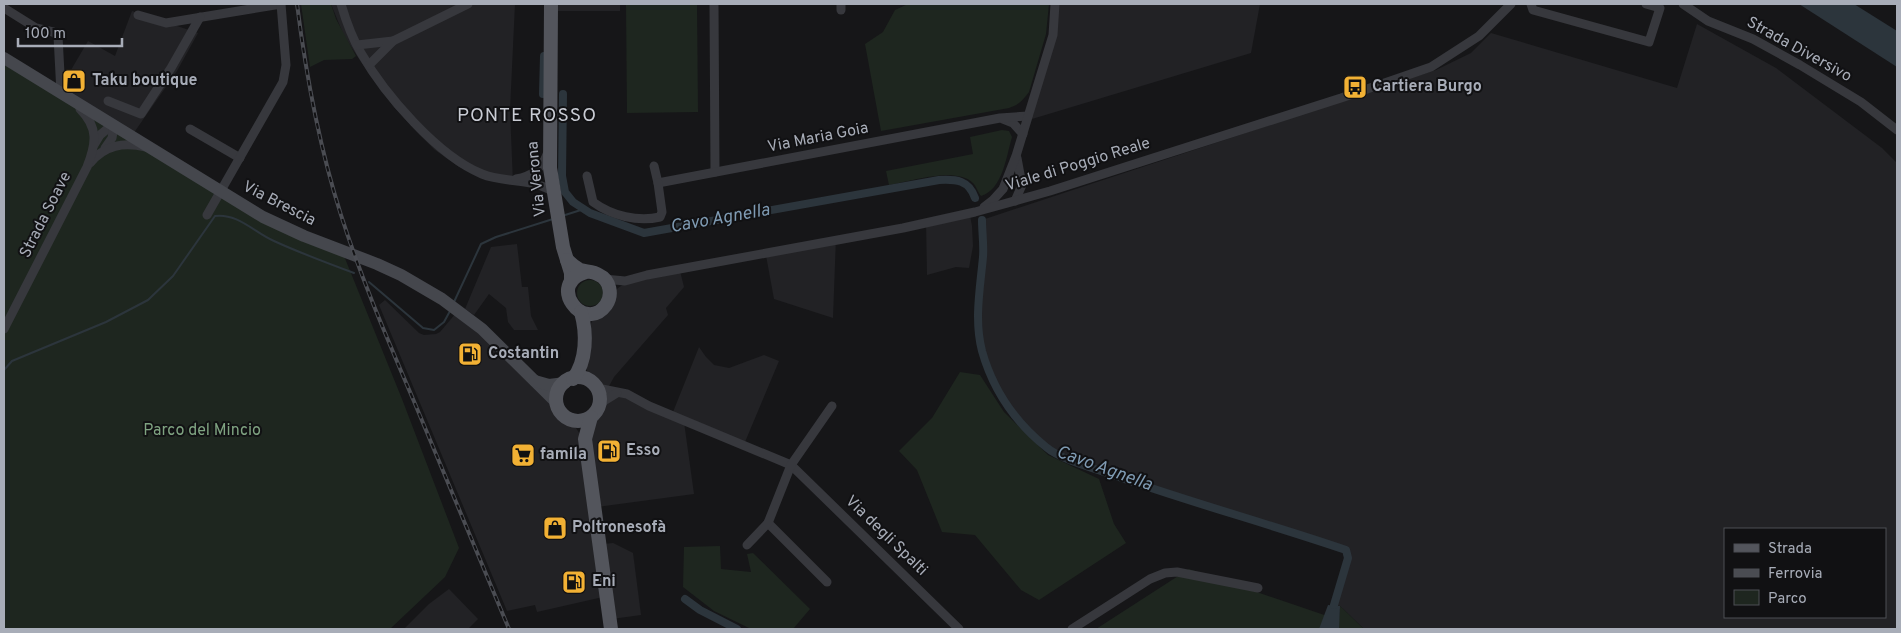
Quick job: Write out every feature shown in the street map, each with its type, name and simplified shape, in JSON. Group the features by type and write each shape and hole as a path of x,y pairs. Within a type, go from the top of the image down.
{"main road":[{"name":"Via Verona","path":"551,4 549,149 552,188 557,218 572,282"},
{"name":"Via Brescia","path":"4,58 263,217 304,236 393,271 445,300 482,329 557,403"},
{"path":"567,260 586,272 600,275 609,288 609,296 603,308 588,313 574,307 568,293 572,282 577,276 586,272"},
{"path":"588,313 582,363 558,392 557,403 560,410 577,426 585,439 611,629"},
{"path":"582,363 600,400 585,439"},
{"path":"535,381 549,385 580,378 592,384"},
{"path":"570,419 578,421 595,412"}],"street":[{"path":"138,14 166,23 281,4 286,64 283,82 207,215"},
{"path":"341,4 357,45 369,65 399,104 440,149 461,164 484,175 518,179 552,188"},
{"path":"369,65 393,41 468,4"},
{"path":"714,4 715,172"},
{"path":"975,212 993,200 1003,189 1016,156 1052,35 1055,4"},
{"name":"Viale di Poggio Reale","path":"604,279 625,280 904,228 1015,201 1341,98 1431,67 1479,36 1510,4"},
{"path":"1531,4 1534,10 1649,42 1660,8 1646,4"},
{"name":"Strada Diversivo","path":"1683,4 1708,21 1753,39 1807,69 1861,102 1897,130"},
{"path":"4,8 36,28 53,32 58,36 66,96 88,117 97,149 124,144 151,149"},
{"path":"108,101 141,114 172,68 200,17"},
{"path":"357,45 393,41"},
{"name":"Via Maria Goia","path":"658,183 1000,118 1028,116"},
{"path":"1000,118 1013,123 1023,134"},
{"name":"Strada Soave","path":"4,329 97,149 112,138 113,126"},
{"path":"190,129 240,158"},
{"path":"518,179 531,175 540,168 549,149"},
{"path":"1016,156 1022,181 1026,186 1044,192"},
{"path":"587,176 594,202 630,218 660,217 662,212 654,166"},
{"path":"1006,182 1009,193 1015,201 1022,181"},
{"path":"609,296 625,280"},
{"name":"Via degli Spalti","path":"592,384 617,393 627,394 655,409 791,465 959,629"},
{"path":"595,412 604,401 617,393"},
{"path":"747,545 768,523 791,465 832,406"},
{"path":"768,523 827,582"},
{"path":"1072,629 1150,579 1165,573 1177,572 1258,588"}],"shaded area":[{"path":"331,4 515,4 510,110 513,183 484,178 459,167 435,150 393,106 361,62 344,36"},
{"path":"553,4 620,4 620,11 553,11"},
{"path":"1058,4 1260,4 1251,53 1032,119"},
{"path":"1799,4 1854,4 1897,31 1897,67"},
{"path":"132,11 198,33 177,71 133,134 61,87 88,41 115,56"},
{"name":"Cartiera Burgo","path":"1697,24 1776,68 1882,148 1897,163 1897,629 1364,629 1340,606 1334,605 1348,558 1346,550 1314,538 1155,490 1072,461 1047,449 1011,412 988,371 977,327 977,307 983,255 982,220 1436,70 1471,53 1491,33 1677,88"},
{"path":"969,210 973,246 969,268 956,267 927,275 926,220"},
{"path":"836,237 833,318 774,299 765,250"},
{"path":"517,244 522,287 528,287 531,316 538,330 514,330 508,322 506,308 489,294 474,315 465,309 491,247"},
{"path":"680,271 684,287 666,308 668,315 614,377 608,388 598,385 590,378 584,363 588,331 593,319 618,288 627,282"},
{"path":"385,300 419,333 424,335 440,332 456,313 556,404 563,417 576,428 583,439 603,597 537,612 535,605 507,611 379,305"},
{"path":"699,347 714,365 729,368 764,355 779,361 745,442 673,412"},
{"path":"618,395 684,422 694,494 597,507 588,432 593,418 600,407"},
{"path":"613,543 633,553 641,615 612,619 603,544"},
{"path":"449,589 478,619 468,629 404,629 429,604"},
{"path":"1328,605 1340,606 1339,629 1319,629"}],"green space":[{"path":"301,4 331,4 336,19 356,56 352,59 324,60 310,67"},
{"path":"626,4 697,4 698,112 627,113"},
{"path":"908,4 1049,4 1046,34 1029,92 1020,102 1009,108 881,131 865,44 883,32 895,10"},
{"name":"Parco del Mincio","path":"4,58 247,207 342,251 402,399 459,548 445,577 390,629 4,629"},
{"path":"1002,130 1009,131 1012,137 1005,163 999,180 994,187 981,196 973,183 965,178 956,176 932,176 889,185 886,171 973,154 970,137"},
{"path":"590,280 599,284 603,293 599,302 590,306 581,302 577,293 581,284"},
{"path":"960,372 980,375 1004,412 1048,455 1099,479 1114,524 1126,543 1039,600 1021,590 975,535 942,532 917,470 899,451 932,418"},
{"path":"720,546 721,569 751,572 747,554 753,553 810,609 793,629 751,629 714,611 683,587 684,547"},
{"path":"1189,569 1339,620 1340,606 1364,629 1096,629"}],"waterway":[{"name":"Cavo Agnella","path":"543,94 544,56"},
{"name":"Cavo Agnella","path":"563,94 562,176 565,192 573,202 590,213 644,233 939,180 961,182 969,187 975,198"},
{"path":"562,216 584,209"},
{"path":"4,370 12,361 106,322 148,300 173,276 215,216 239,220 267,238 354,273"},
{"path":"454,302 481,244 496,237 553,219"},
{"name":"Cavo Agnella","path":"982,220 983,252 978,316 982,351 999,392 1024,427 1052,452 1079,464 1346,550 1348,558 1334,605"},
{"path":"369,282 423,328 434,330 444,322 450,311"},
{"path":"685,599 700,610 737,629"}],"railway":[{"path":"297,4 309,84 320,137 333,189 349,238 384,331 509,629"}],"place":[{"name":"Taku boutique","path":"74,81"},
{"name":"Cartiera Burgo","path":"1355,87"},
{"name":"Costantin","path":"470,354"},
{"name":"Esso","path":"609,451"},
{"name":"famila","path":"523,455"},
{"name":"Poltronesofà","path":"555,528"},
{"name":"Eni","path":"574,582"}],"district":[{"name":"PONTE ROSSO","path":"527,116"}]}
